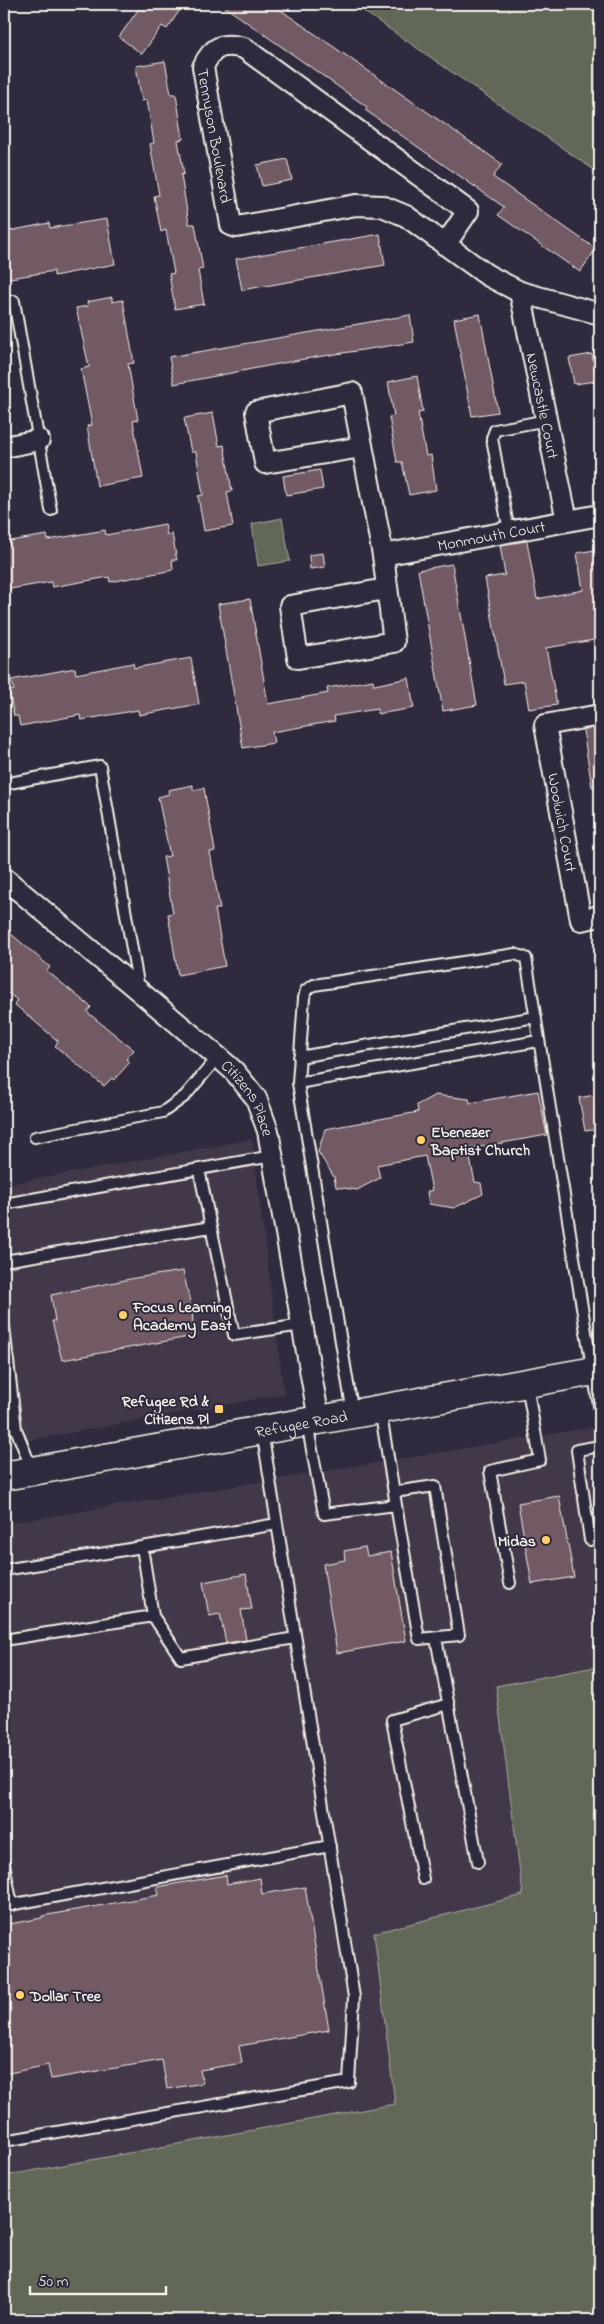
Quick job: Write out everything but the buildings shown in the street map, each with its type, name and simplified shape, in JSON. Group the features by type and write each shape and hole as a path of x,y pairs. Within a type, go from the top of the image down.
{"main road":[{"name":"Refugee Road","path":"4,1476 596,1371"}],"street":[{"name":"Tennyson Boulevard","path":"445,245 468,211 244,48 231,44 218,47 208,56 203,67 231,225 237,227 356,205 382,206 406,216 445,245 487,274 520,292 600,314"},
{"name":"Newcastle Court","path":"520,292 568,521"},
{"path":"362,446 265,463 256,412 352,393 383,555 394,642 298,658 290,606 386,589"},
{"path":"4,447 39,440"},
{"name":"Monmouth Court","path":"383,555 600,515"},
{"name":"Woolwich Court","path":"591,918 545,725 600,715"},
{"name":"Citizens Place","path":"4,878 218,1057 234,1071 256,1098 268,1131 302,1325 312,1421"}],"lane":[{"path":"4,302 14,301 51,510"},
{"path":"509,532 492,438 495,430 547,420"},
{"path":"4,784 100,766 140,990"},
{"path":"354,1414 298,1083 306,990 314,985 514,954 526,958 538,1041 596,1371 600,1411"},
{"path":"299,1057 536,1017"},
{"path":"298,1083 538,1041"},
{"path":"35,1138 163,1112 185,1096 218,1057"},
{"path":"4,1204 272,1156"},
{"path":"199,1169 234,1336 302,1325"},
{"path":"4,1261 211,1227"},
{"path":"4,1327 9,1406 33,1471"},
{"path":"510,1583 490,1471 540,1460 527,1383"},
{"path":"380,1409 396,1505 419,1639 459,1635 435,1486 394,1492"},
{"path":"312,1421 324,1514 396,1505"},
{"path":"4,2141 349,2082 354,1997 261,1430"},
{"path":"590,1540 577,1450 600,1446"},
{"path":"4,1570 277,1524"},
{"path":"142,1547 153,1616 181,1658 296,1638"},
{"path":"4,1640 153,1616"},
{"path":"436,1638 478,1862"},
{"path":"423,1879 392,1720 449,1704"},
{"path":"4,1864 8,1906 330,1846"}],"shaded area":[{"path":"252,1139 284,1394 4,1445 4,1185"},
{"path":"600,1426 600,1666 496,1686 523,1895 374,1933 395,2104 4,2176 4,1524"}],"green space":[{"path":"353,4 600,4 600,174"},
{"path":"282,518 290,561 258,566 252,524"},
{"path":"600,1666 600,2320 4,2320 4,2176 395,2104 374,1933 523,1895 496,1686"}],"place":[{"name":"Ebenezer Baptist Church","path":"421,1140"},
{"name":"Focus Learning Academy East","path":"123,1315"},
{"name":"Refugee Rd & Citizens Pl","path":"219,1409"},
{"name":"Midas","path":"546,1540"},
{"name":"Dollar Tree","path":"20,1995"}]}
